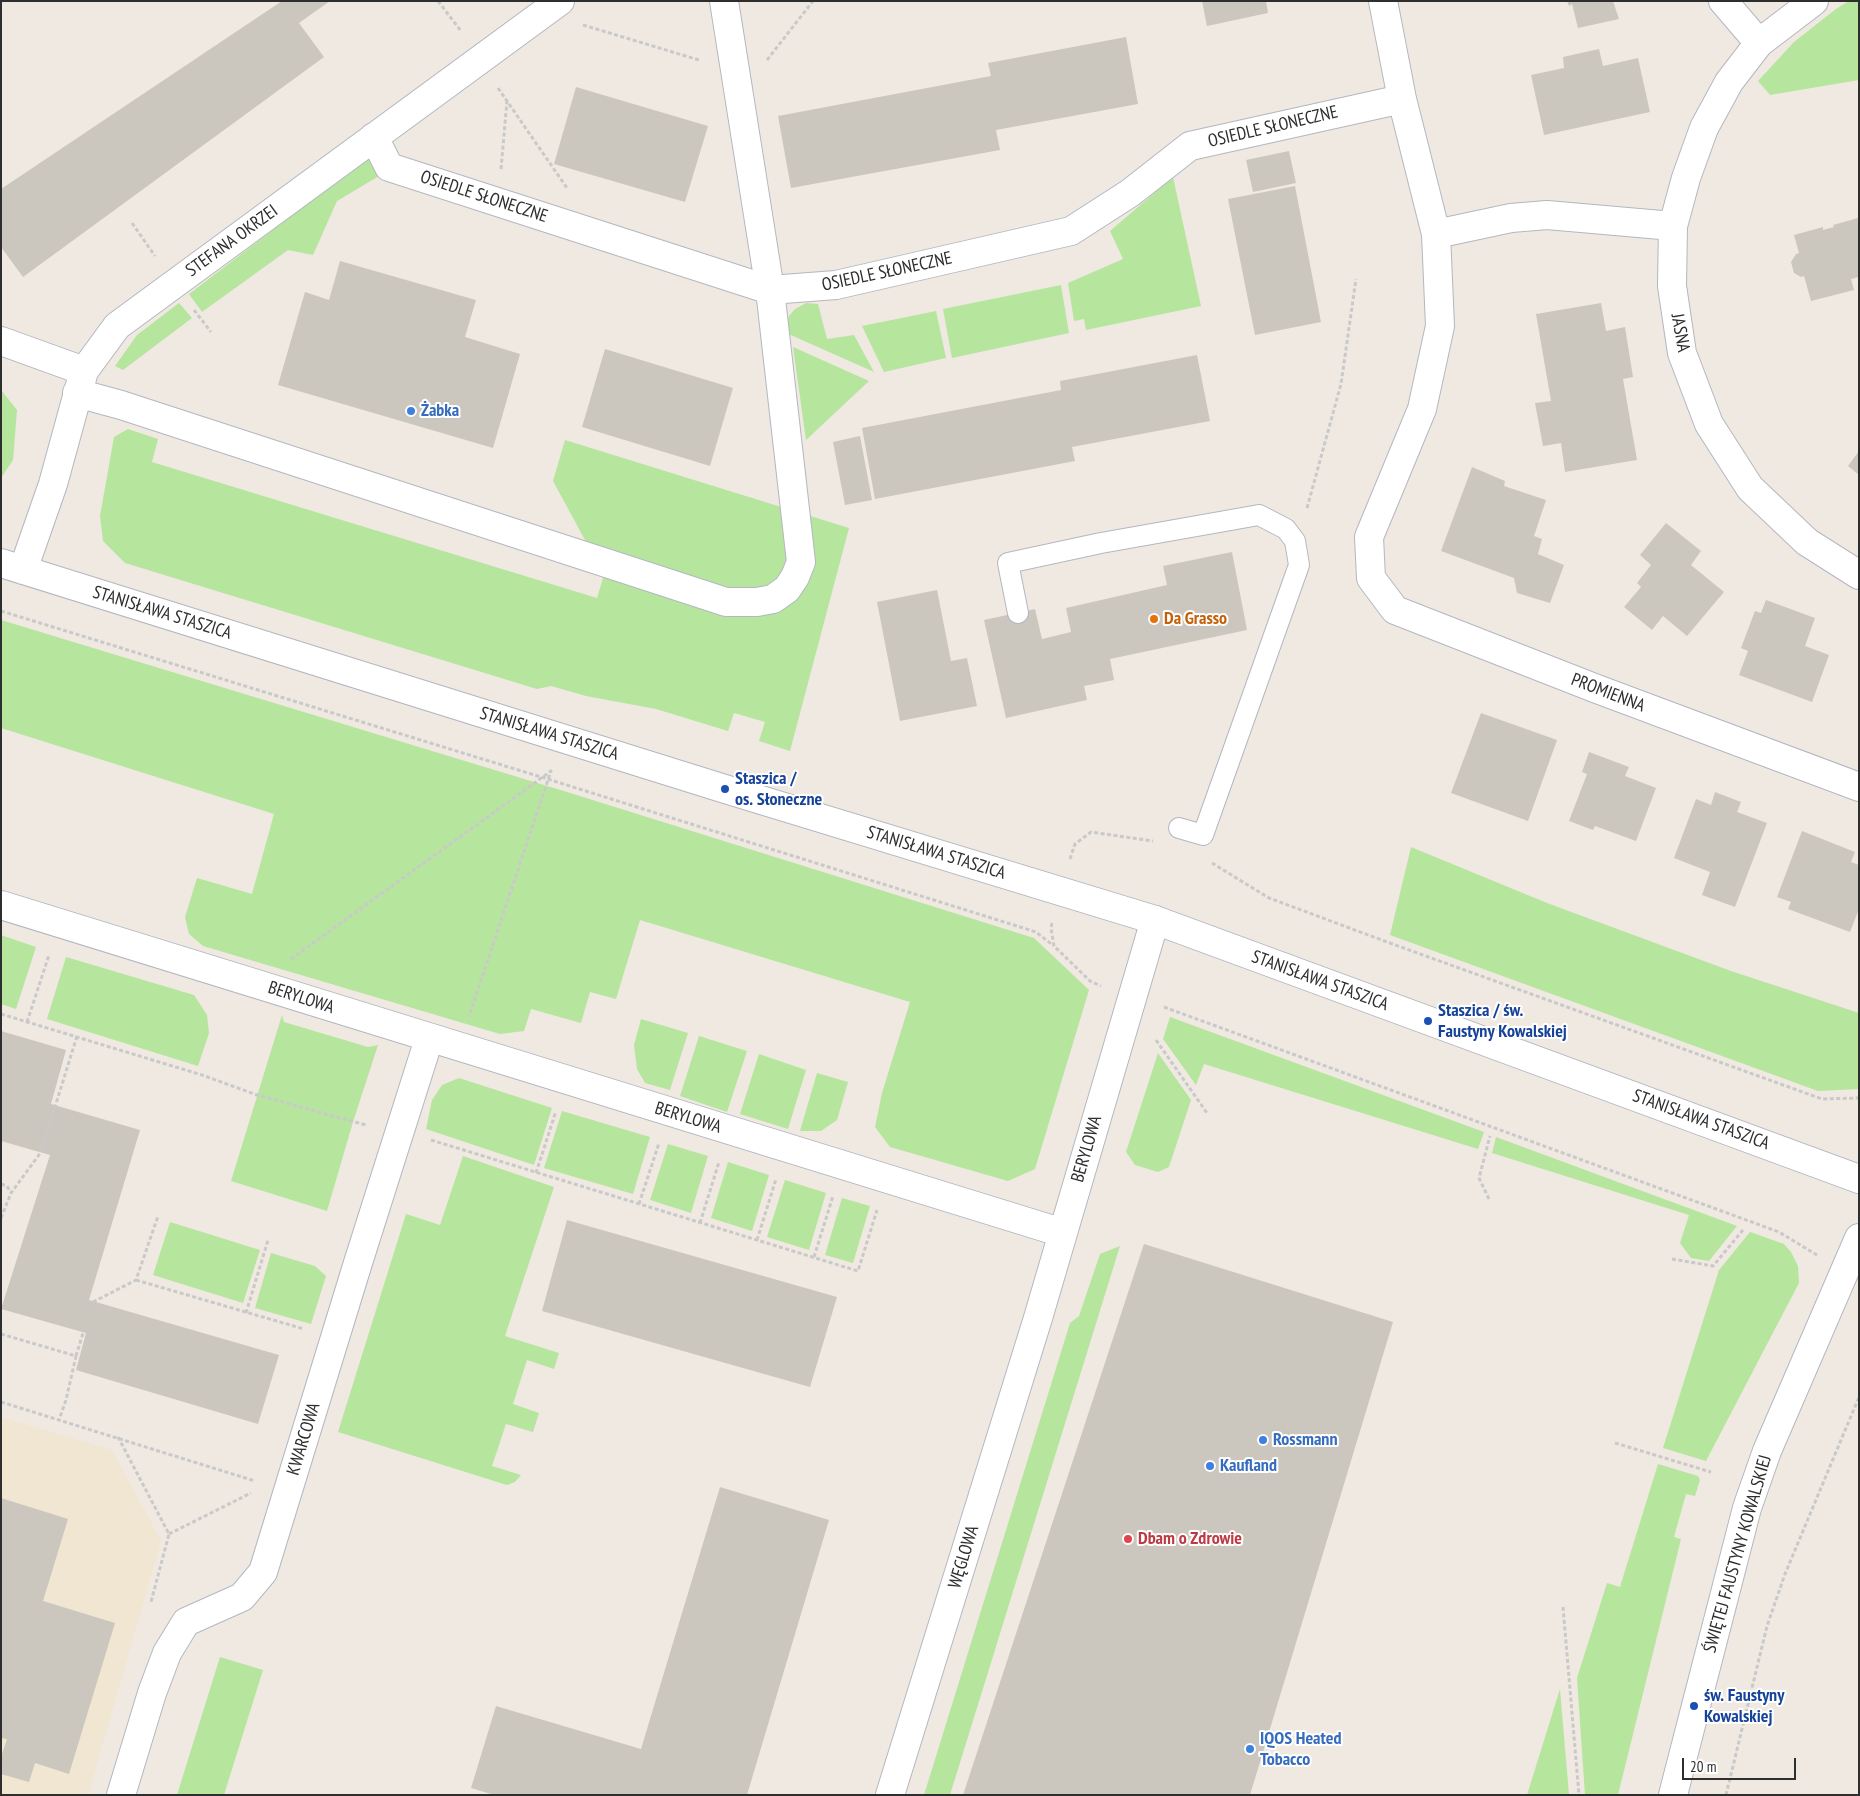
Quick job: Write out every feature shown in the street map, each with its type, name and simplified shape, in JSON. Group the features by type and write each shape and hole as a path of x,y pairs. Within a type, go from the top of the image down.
{"street":[{"path":"1,341 121,405 726,602 757,602 773,599 787,589 795,577 801,562 770,290 724,1"},
{"path":"1383,1 1402,99 1436,234 1510,218 1547,215 1673,226"},
{"path":"1723,1 1759,43"},
{"name":"JASNA","path":"1814,1 1759,43 1729,82 1704,128 1686,178 1673,226 1672,286 1682,352 1709,424 1750,488 1807,542 1859,575"},
{"name":"STEFANA OKRZEI","path":"12,567 53,484 80,382 117,326 374,137 558,8"},
{"name":"OSIEDLE SŁONECZNE","path":"374,137 390,167 770,290 836,285 1071,232 1130,193 1190,146 1402,99"},
{"name":"PROMIENNA","path":"1436,234 1440,326 1422,409 1369,537 1370,578 1395,610 1597,689 1859,787"},
{"name":"STANISŁAWA STASZICA","path":"12,567 734,792 1155,920 1859,1179"},
{"name":"BERYLOWA","path":"1,905 1063,1234 1155,920"},
{"name":"KWARCOWA","path":"121,1795 152,1693 167,1653 186,1622 242,1597 263,1572 429,1039"},
{"name":"WĘGLOWA","path":"890,1795 1063,1234"},
{"name":"ŚWIĘTEJ FAUSTYNY KOWALSKIEJ","path":"1672,1795 1747,1508 1767,1451 1859,1238"}],"lane":[{"path":"1018,613 1008,563 1102,543 1259,515 1286,529 1295,541 1300,565 1203,835 1179,828"}],"path":[{"path":"739,96 813,1"},
{"path":"558,8 705,62"},
{"path":"494,81 570,192"},
{"path":"501,171 507,100"},
{"path":"132,223 158,261"},
{"path":"1295,541 1303,521 1341,384 1356,279"},
{"path":"199,316 211,332"},
{"path":"1,611 1036,932 1054,946 1090,982 1103,986"},
{"path":"256,984 551,771 458,1048"},
{"path":"1075,844 1091,832 1152,840"},
{"path":"1207,860 1269,898 1387,942 1822,1099 1859,1098"},
{"path":"1051,928 1054,946"},
{"path":"27,1022 49,954"},
{"path":"1157,1004 1779,1232 1824,1259"},
{"path":"1,1014 216,1079 257,1095 352,1122 418,1136 858,1271 880,1202"},
{"path":"1,1218 11,1193 42,1152 76,1036"},
{"path":"1156,1039 1207,1112"},
{"path":"536,1173 559,1103"},
{"path":"639,1204 662,1135"},
{"path":"1489,1200 1479,1178 1490,1136"},
{"path":"700,1223 721,1155"},
{"path":"757,1240 778,1172"},
{"path":"1,1184 8,1186 11,1193"},
{"path":"814,1257 835,1189"},
{"path":"136,1280 158,1216"},
{"path":"1672,1259 1713,1266 1743,1230"},
{"path":"246,1313 268,1240"},
{"path":"92,1302 136,1280 306,1330"},
{"path":"59,1421 83,1332"},
{"path":"1,1334 76,1356"},
{"path":"1726,1795 1767,1626 1785,1574 1859,1397"},
{"path":"1,1402 258,1482"},
{"path":"118,1437 169,1534 151,1602"},
{"path":"1615,1443 1711,1472"},
{"path":"169,1534 260,1489"},
{"path":"1563,1607 1579,1795"}],"shaded area":[{"path":"1,1417 112,1450 161,1541 88,1795 1,1795"}],"green space":[{"path":"1849,1 1859,1 1859,80 1770,95 1758,81 1794,42"},
{"path":"375,152 384,167 379,176 337,201 313,255 288,250 202,312 189,294"},
{"path":"1173,177 1201,306 1086,330 1084,319 1074,321 1068,283 1123,259 1110,231"},
{"path":"1061,285 1069,333 952,358 943,309"},
{"path":"179,303 192,318 123,370 115,366 137,335"},
{"path":"806,303 818,304 827,339 854,335 874,372 784,332 789,316 795,309"},
{"path":"936,311 946,358 884,372 862,326"},
{"path":"793,347 869,381 806,440"},
{"path":"1,390 17,410 13,460 1,478"},
{"path":"128,429 158,439 152,462 597,598 604,575 553,481 565,440 849,528 790,751 759,741 765,722 734,713 728,731 656,709 586,696 551,686 537,689 125,563 103,541 100,516 114,437"},
{"path":"1,620 567,792 1034,938 1089,990 1035,1169 1008,1181 890,1147 875,1127 882,1093 910,1002 640,920 616,999 590,992 581,1023 531,1009 524,1031 500,1034 203,946 189,934 185,917 197,878 252,894 274,814 1,728"},
{"path":"1411,847 1547,903 1731,971 1859,1013 1859,1089 1818,1091 1390,935"},
{"path":"1,935 36,947 16,1009 1,1004"},
{"path":"66,957 194,995 207,1015 209,1033 198,1066 47,1019"},
{"path":"282,1015 284,1022 368,1047 378,1045 327,1211 231,1181"},
{"path":"1170,1017 1484,1132 1478,1149 1204,1064 1196,1085 1163,1039"},
{"path":"641,1019 688,1033 670,1090 645,1083 637,1069 634,1045"},
{"path":"699,1036 747,1051 727,1112 680,1096"},
{"path":"1158,1053 1191,1100 1169,1167 1158,1172 1135,1165 1126,1152"},
{"path":"759,1054 806,1070 788,1129 740,1114"},
{"path":"817,1073 848,1082 837,1120 821,1131 800,1131"},
{"path":"459,1078 552,1108 534,1165 426,1129 432,1100 442,1085"},
{"path":"562,1111 650,1137 633,1194 544,1168"},
{"path":"1496,1137 1737,1226 1709,1261 1691,1258 1680,1243 1689,1215 1492,1153"},
{"path":"668,1144 708,1156 691,1213 650,1200"},
{"path":"463,1156 554,1187 505,1336 559,1353 554,1369 527,1360 513,1404 539,1413 533,1432 506,1424 492,1466 521,1475 515,1482 507,1485 338,1432 406,1214 440,1225"},
{"path":"728,1162 769,1175 752,1231 711,1218"},
{"path":"785,1180 826,1193 809,1250 767,1237"},
{"path":"842,1198 870,1206 853,1263 825,1255"},
{"path":"170,1222 260,1250 243,1303 153,1275"},
{"path":"1750,1232 1784,1244 1791,1252 1798,1266 1799,1283 1706,1461 1663,1448 1719,1270"},
{"path":"1120,1246 950,1795 924,1795 1070,1323 1079,1316 1100,1254"},
{"path":"271,1253 315,1266 326,1276 311,1324 255,1308"},
{"path":"1658,1464 1698,1476 1700,1480 1695,1496 1686,1494 1674,1537 1681,1539 1618,1795 1585,1795 1577,1678 1607,1583 1620,1587"},
{"path":"220,1657 263,1670 224,1795 177,1795"},
{"path":"1560,1689 1569,1795 1527,1795"}],"building":[{"path":"282,1 330,1 299,23 324,57 23,277 1,247 1,189"},
{"path":"1202,1 1266,1 1268,13 1207,26"},
{"path":"1567,1 1613,1 1619,19 1578,28 1572,4 1569,6"},
{"path":"1126,37 1138,104 996,130 1000,150 791,188 778,116 991,76 988,63"},
{"path":"1599,49 1603,66 1638,58 1650,112 1544,135 1531,75 1564,68 1563,57"},
{"path":"576,87 708,126 685,202 554,164"},
{"path":"1289,151 1296,183 1253,192 1246,160"},
{"path":"1295,186 1321,322 1255,335 1228,199"},
{"path":"1858,218 1859,277 1851,279 1854,290 1811,301 1804,276 1801,277 1794,273 1791,262 1796,254 1799,253 1794,235 1823,227 1823,230"},
{"path":"340,261 476,300 465,337 520,354 493,448 278,385 305,292 329,300"},
{"path":"1601,303 1606,331 1625,327 1633,377 1623,379 1637,460 1565,472 1561,443 1543,446 1535,403 1551,401 1536,314"},
{"path":"605,349 733,388 710,466 582,427"},
{"path":"1197,355 1210,421 1072,447 1075,461 875,499 862,428 1061,390 1060,381"},
{"path":"860,436 872,500 845,505 833,442"},
{"path":"1859,451 1859,475 1848,466"},
{"path":"1472,467 1505,481 1504,486 1546,500 1534,536 1542,539 1538,554 1564,565 1550,603 1517,593 1514,578 1441,551"},
{"path":"1666,523 1701,551 1691,565 1724,592 1687,636 1663,616 1652,630 1624,607 1641,587 1637,583 1651,565 1640,555"},
{"path":"1232,552 1247,630 1110,659 1114,680 1084,686 1087,700 1006,718 984,620 1035,609 1042,639 1071,632 1066,608 1167,585 1163,566"},
{"path":"937,590 951,661 967,658 977,706 900,721 877,602"},
{"path":"1766,600 1815,618 1805,646 1829,655 1812,702 1739,675 1748,651 1741,648 1755,611 1761,613"},
{"path":"1481,713 1557,740 1528,821 1451,793"},
{"path":"1589,752 1629,767 1625,776 1656,788 1636,841 1595,826 1593,830 1569,821 1587,774 1582,772"},
{"path":"1715,792 1741,802 1737,812 1767,823 1735,907 1702,895 1710,872 1674,858 1696,799 1711,805"},
{"path":"1802,831 1855,852 1851,862 1859,865 1859,909 1850,932 1788,909 1791,902 1777,897"},
{"path":"1,1031 66,1050 51,1104 140,1130 89,1300 279,1355 258,1424 76,1370 86,1333 1,1309 50,1155 1,1141"},
{"path":"567,1220 837,1297 810,1387 542,1311"},
{"name":"Kaufland","path":"1144,1244 1393,1322 1250,1795 963,1795"},
{"path":"720,1487 829,1520 747,1795 494,1795 471,1788 496,1706 641,1749"},
{"path":"1,1498 68,1519 43,1601 115,1623 69,1774 35,1763 29,1782 1,1774 1,1757 7,1739 1,1738"}],"place":[{"name":"Żabka","path":"411,411"},
{"name":"Da Grasso","path":"1154,619"},
{"name":"Staszica / os. Słoneczne","path":"725,789"},
{"name":"Staszica / św. Faustyny Kowalskiej","path":"1428,1021"},
{"name":"Rossmann","path":"1263,1440"},
{"name":"Kaufland","path":"1210,1466"},
{"name":"Dbam o Zdrowie","path":"1128,1539"},
{"name":"św. Faustyny Kowalskiej","path":"1694,1706"},
{"name":"IQOS Heated Tobacco","path":"1250,1749"}]}
